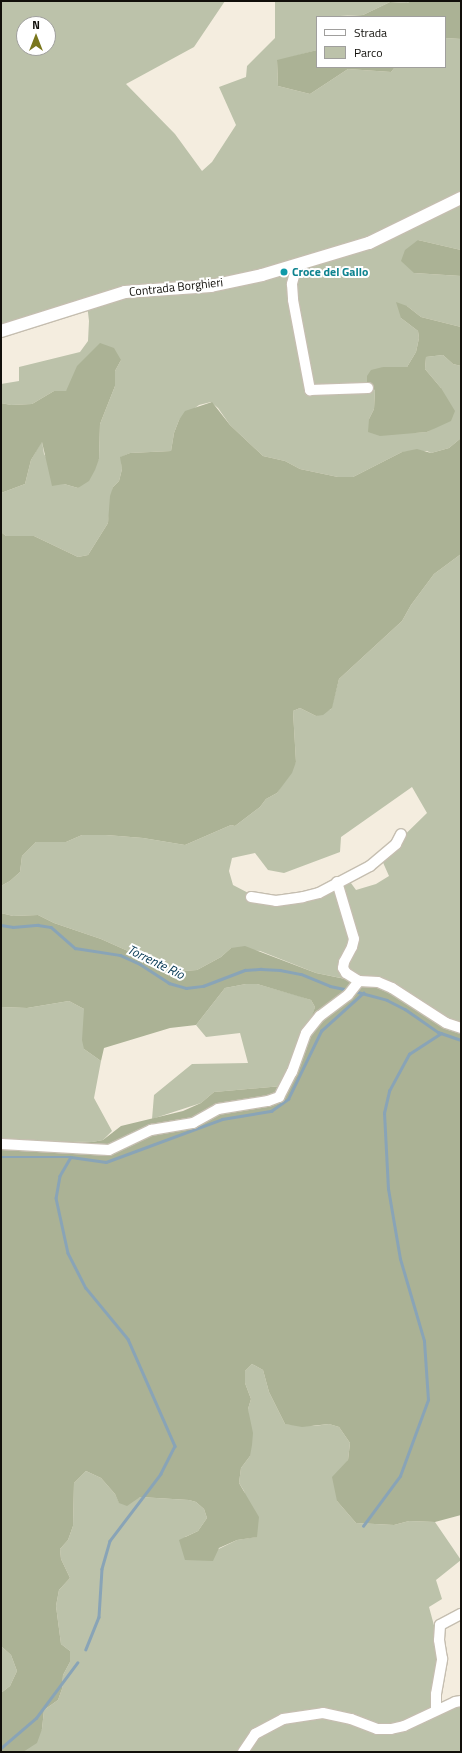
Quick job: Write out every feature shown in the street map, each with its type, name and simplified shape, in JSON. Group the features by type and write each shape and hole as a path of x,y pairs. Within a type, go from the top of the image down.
{"street":[{"name":"Contrada Borghieri","path":"1,331 125,292 212,286 369,244 461,198"},
{"path":"297,264 292,284 292,300 310,390 368,388"},
{"path":"251,898 276,901 303,898 319,893 337,882 370,866 396,844 401,834"},
{"path":"337,882 354,939 352,948 344,962 343,968 357,984"},
{"path":"1,1144 109,1150 151,1130 193,1123 218,1109 279,1097 292,1072 306,1034 320,1016 348,995 357,984 378,982 392,988 446,1023 461,1028"},
{"path":"436,1710 436,1694 442,1659 439,1640 440,1625 461,1614"},
{"path":"243,1752 255,1734 283,1719 323,1713 351,1719 377,1729 391,1729 404,1726 436,1710 461,1701"}],"green space":[{"path":"1,1 225,1 194,47 126,84 175,134 202,171 212,162 236,125 219,87 246,77 247,66 275,38 275,2 269,1 412,1 407,3 390,2 363,15 316,16 316,50 277,61 278,86 310,94 348,69 391,72 394,68 446,68 446,38 461,39 461,250 418,240 414,273 461,276 461,327 421,317 407,306 401,318 418,331 419,338 416,352 407,367 383,367 375,389 374,409 369,419 411,433 427,432 438,426 441,388 425,369 426,357 443,355 453,364 461,366 461,438 449,448 431,453 427,451 402,452 353,477 338,477 300,469 285,461 263,456 230,425 218,408 211,402 199,405 179,420 174,433 171,451 130,453 121,457 122,469 119,481 113,487 108,523 88,555 78,557 34,536 6,536 1,532 1,493 25,484 31,460 42,441 44,454 64,484 78,488 99,459 100,424 115,386 115,371 121,360 66,391 54,391 32,404 11,405 1,403 1,384 19,381 19,367 80,352 88,341 89,321 87,304 1,328"},
{"path":"412,1 461,1 461,39 446,38 446,16 348,16 363,15 390,2 407,3"},
{"path":"316,50 316,68 394,68 391,72 348,69 310,94 278,86 277,60"},
{"path":"418,240 461,250 461,276 414,273 401,261 405,250"},
{"path":"396,302 407,306 421,317 461,327 461,366 453,364 443,355 426,357 425,369 441,388 455,411 451,421 427,432 380,436 368,432 369,419 374,409 375,390 367,383 367,376 371,370 383,367 407,367 416,352 419,338 418,331 401,318"},
{"path":"100,343 114,348 121,360 115,371 115,386 100,424 99,459 89,481 78,488 64,484 52,486 42,442 31,460 25,484 1,493 1,403 11,405 32,404 54,391 66,391 77,366"},
{"path":"212,402 230,425 263,456 285,461 300,469 338,477 353,477 402,452 417,449 431,453 449,448 461,438 461,554 434,574 411,605 402,621 339,679 332,708 323,715 316,716 300,708 293,711 296,762 292,773 277,793 266,799 260,807 235,826 231,825 185,845 143,838 106,835 82,835 66,842 36,842 22,856 20,872 10,881 1,886 1,532 6,536 34,536 78,557 88,555 108,523 110,496 113,487 119,481 122,469 120,457 130,453 171,451 174,433 179,420 185,411"},
{"path":"461,554 461,1028 346,979 316,973 260,951 231,948 221,957 197,970 183,971 166,968 101,939 54,923 38,915 13,916 1,913 1,886 10,881 20,872 22,856 36,842 66,842 82,835 106,835 143,838 185,845 231,825 235,826 260,807 266,799 277,793 296,762 293,711 300,708 316,716 331,709 339,679 402,621 411,605 434,574","holes":["412,787 427,813 381,858 389,876 376,884 356,890 348,879 284,899 258,898 233,885 229,871 232,858 255,853 268,870 284,873 340,852 341,837"]},
{"path":"1,913 13,916 38,915 54,923 101,939 166,968 183,971 197,970 221,957 231,948 245,946 316,973 370,984 461,1028 461,1515 435,1522 409,1521 394,1525 356,1523 337,1501 332,1477 348,1460 350,1443 339,1427 329,1424 302,1427 285,1424 269,1392 263,1370 252,1364 245,1371 245,1383 251,1399 248,1409 253,1433 252,1445 250,1456 241,1468 239,1483 259,1517 257,1537 237,1540 219,1548 213,1561 185,1560 179,1540 198,1531 207,1518 204,1509 196,1502 189,1500 140,1497 127,1506 119,1503 115,1494 101,1478 86,1471 74,1483 73,1526 68,1540 60,1549 61,1559 70,1578 59,1590 56,1606 61,1644 70,1651 70,1662 63,1675 62,1689 58,1700 44,1710 42,1729 37,1743 23,1752 1,1752 1,1693 10,1686 17,1671 11,1655 1,1646 1,1139 92,1142 103,1140 121,1126 183,1111 201,1103 214,1092 282,1086 294,1073 295,1047 310,1021 315,1007 311,1000 257,984 246,984 225,988 196,1025 170,1028 104,1048 101,1061 84,1049 82,1040 84,1009 69,1001 27,1008 1,1007"},
{"path":"246,984 257,984 311,1000 315,1007 294,1073 282,1086 214,1092 201,1103 152,1119 154,1095 192,1064 248,1063 240,1033 206,1037 196,1025 225,988"},
{"path":"69,1001 84,1009 84,1049 101,1061 94,1098 112,1131 103,1140 92,1142 1,1139 1,1007 27,1008"},
{"path":"252,1364 263,1370 269,1392 285,1424 314,1426 329,1424 339,1427 350,1443 348,1460 337,1501 356,1523 394,1525 409,1521 435,1522 461,1560 436,1580 442,1599 429,1607 444,1662 434,1695 440,1710 461,1705 461,1752 23,1752 42,1729 44,1710 58,1700 62,1689 63,1675 70,1662 70,1651 61,1644 56,1606 59,1590 70,1578 61,1559 60,1549 68,1540 73,1526 74,1483 86,1471 101,1478 115,1494 119,1502 140,1497 189,1500 196,1502 204,1509 207,1518 198,1531 185,1537 185,1560 196,1560 237,1540 256,1537 244,1491 239,1483 241,1468 250,1456 248,1409 251,1399 245,1383 245,1371"},
{"path":"1,1646 11,1655 17,1671 10,1686 1,1693"}],"waterway":[{"name":"Torrente Rio","path":"1,925 13,927 38,925 51,927 75,948 120,955 140,964 169,983 186,988 203,986 245,970 261,969 280,970 301,974 330,986 349,990"},
{"name":"Torrente Rio","path":"354,991 387,1000 405,1009 438,1032 461,1040"},
{"path":"1,1157 71,1157 106,1162 222,1119 271,1111 288,1099 321,1031 363,993"},
{"path":"363,1526 400,1476 428,1400 424,1341 400,1259 388,1189 384,1113 389,1091 409,1054 441,1033"},
{"path":"71,1157 60,1176 56,1198 68,1253 86,1288 128,1339 175,1446 161,1474 110,1541 102,1569 99,1617 86,1649"},
{"path":"1,1748 36,1718 77,1663"}],"place":[{"name":"Croce del Gallo","path":"284,272"}]}
